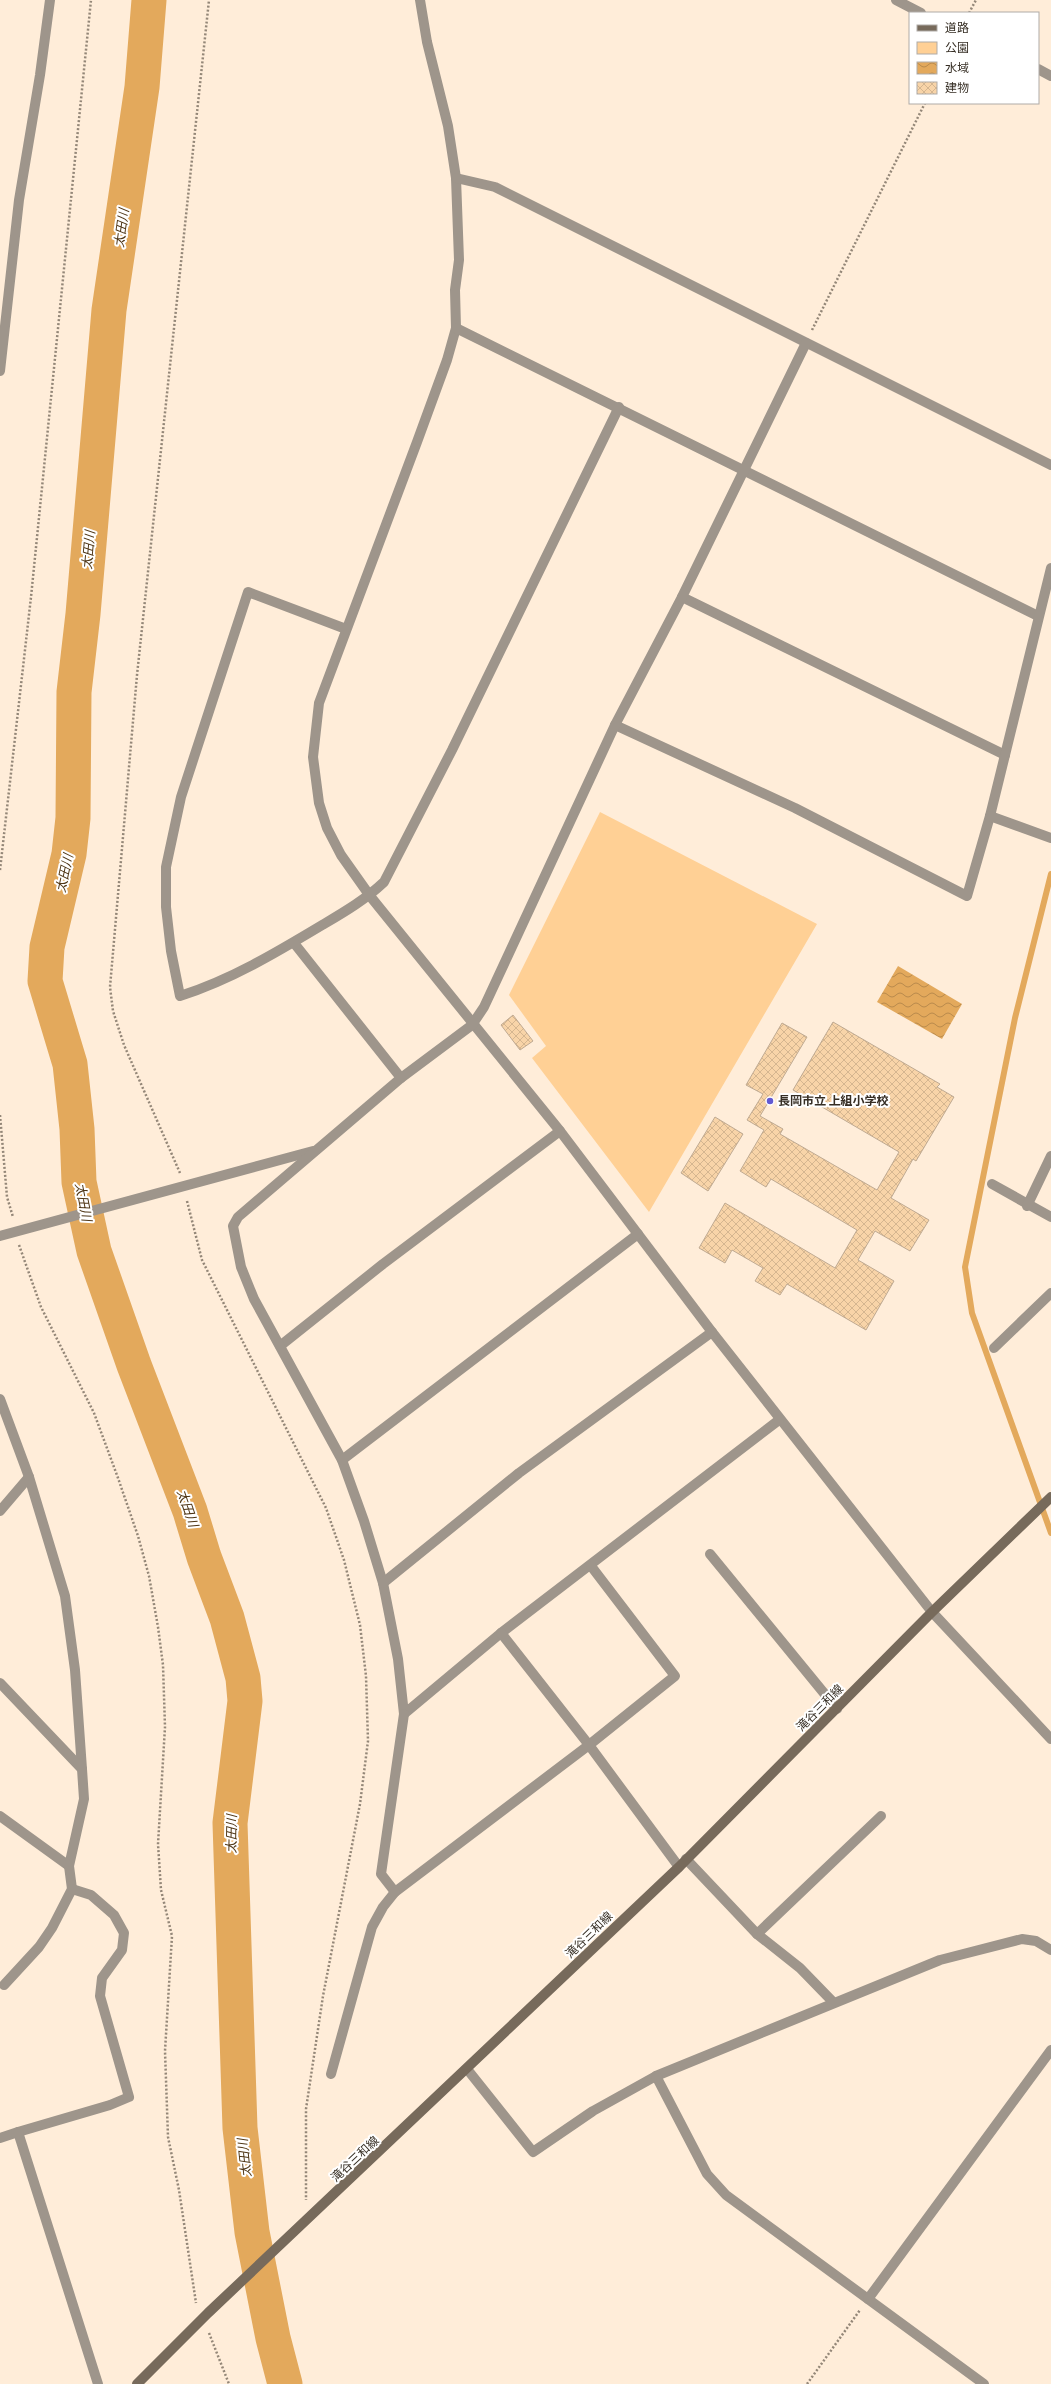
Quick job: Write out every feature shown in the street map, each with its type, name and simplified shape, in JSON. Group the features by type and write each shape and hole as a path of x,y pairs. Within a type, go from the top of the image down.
{"main road":[{"name":"滝谷三和線","path":"137,2384 208,2313 309,2220 683,1863 932,1612 1051,1497"}],"street":[{"path":"0,371 19,200 40,75 50,0"},
{"path":"420,0 427,42 448,126 456,178 459,260 455,290 456,328 439,382 318,703 313,757 319,804 328,828 341,855 370,896 472,1025 560,1131 779,1420 932,1612 1051,1739"},
{"path":"896,0 920,12"},
{"path":"1039,70 1051,76"},
{"path":"456,178 495,187 1051,465"},
{"path":"456,328 619,407 1038,616"},
{"path":"395,1892 381,1874 404,1714 398,1659 383,1583 342,1460 254,1299 241,1267 233,1226 238,1217 401,1078 472,1025 484,1007 616,725 682,597 806,343"},
{"path":"346,628 248,592 182,797 166,866 166,907 171,951 180,996 203,989 294,943 370,896 384,882 452,750 619,407"},
{"path":"616,725 794,808 967,896 990,816 1051,568"},
{"path":"682,597 1005,755"},
{"path":"990,816 1051,838"},
{"path":"294,943 401,1078"},
{"path":"280,1346 383,1264 560,1131"},
{"path":"0,1236 317,1149"},
{"path":"1028,1206 1051,1156"},
{"path":"992,1184 1028,1206 1051,1217"},
{"path":"342,1460 638,1234"},
{"path":"994,1348 1051,1293"},
{"path":"383,1583 519,1473 712,1332"},
{"path":"0,1399 29,1477 65,1596 75,1670 84,1799 69,1866 72,1889 55,1923 39,1947 1,1985"},
{"path":"404,1714 501,1634 779,1420"},
{"path":"0,1511 29,1477"},
{"path":"710,1554 837,1709"},
{"path":"331,2074 372,1927 382,1907 395,1892 589,1745 675,1676 591,1566"},
{"path":"501,1634 683,1863 757,1934 800,1968 833,2002"},
{"path":"0,1683 82,1769"},
{"path":"0,1816 69,1866"},
{"path":"757,1934 881,1816"},
{"path":"0,2138 110,2105 129,2097 100,1996 102,1978 122,1950 124,1933 114,1915 91,1895 72,1889"},
{"path":"467,2069 533,2152 593,2111 656,2076 833,2002 940,1960 1004,1942 1022,1939 1036,1941 1051,1950"},
{"path":"868,2299 1051,2050"},
{"path":"656,2076 707,2174 721,2190 984,2384"},
{"path":"18,2132 98,2384"}],"path":[{"path":"0,870 31,597 90,0"},
{"path":"181,1177 124,1045 113,1011 110,987 137,675 209,0"},
{"path":"970,12 976,0"},
{"path":"806,343 925,104"},
{"path":"0,1115 5,1152 7,1197 14,1218"},
{"path":"186,1197 202,1260 326,1508 346,1567 360,1625 365,1669 368,1741 353,1843 311,2071 306,2109 306,2201 300,2206"},
{"path":"19,1242 28,1275 41,1307 94,1413 118,1478 138,1536 156,1620 163,1665 165,1728 158,1844 161,1890 172,1936 165,2051 168,2137 179,2190 196,2304 201,2300"},
{"path":"807,2384 868,2299"},
{"path":"197,2325 210,2334 229,2384"}],"green space":[{"path":"600,812 817,924 649,1212 532,1058 546,1046 509,995"}],"water":[{"path":"898,966 962,1004 942,1039 877,1002"}],"building":[{"path":"513,1015 533,1041 520,1050 501,1025"},
{"path":"833,1022 940,1084 937,1087 954,1097 916,1161 913,1159 891,1198 929,1220 910,1251 875,1231 858,1260 894,1281 866,1330 787,1284 780,1295 755,1281 763,1268 732,1250 725,1263 699,1248 725,1203 835,1268 857,1230 771,1179 766,1187 740,1171 764,1130 747,1120 763,1094 746,1085 782,1023 807,1037 760,1116 783,1129 780,1134 877,1190 899,1152 793,1090"},
{"path":"715,1117 743,1134 708,1191 681,1173"}],"waterway":[{"name":"太田川","path":"149,0 142,87 109,310 83,614 74,692 73,818 69,854 47,947 45,981 70,1064 77,1129 79,1182 94,1251 134,1365 190,1511 204,1557 227,1618 243,1678 245,1701 230,1823 240,2128 252,2232 273,2338 285,2384"},
{"path":"1051,874 1015,1018 965,1267 972,1313 1051,1533"}],"place":[{"name":"長岡市立 上組小学校","path":"770,1101"}]}
